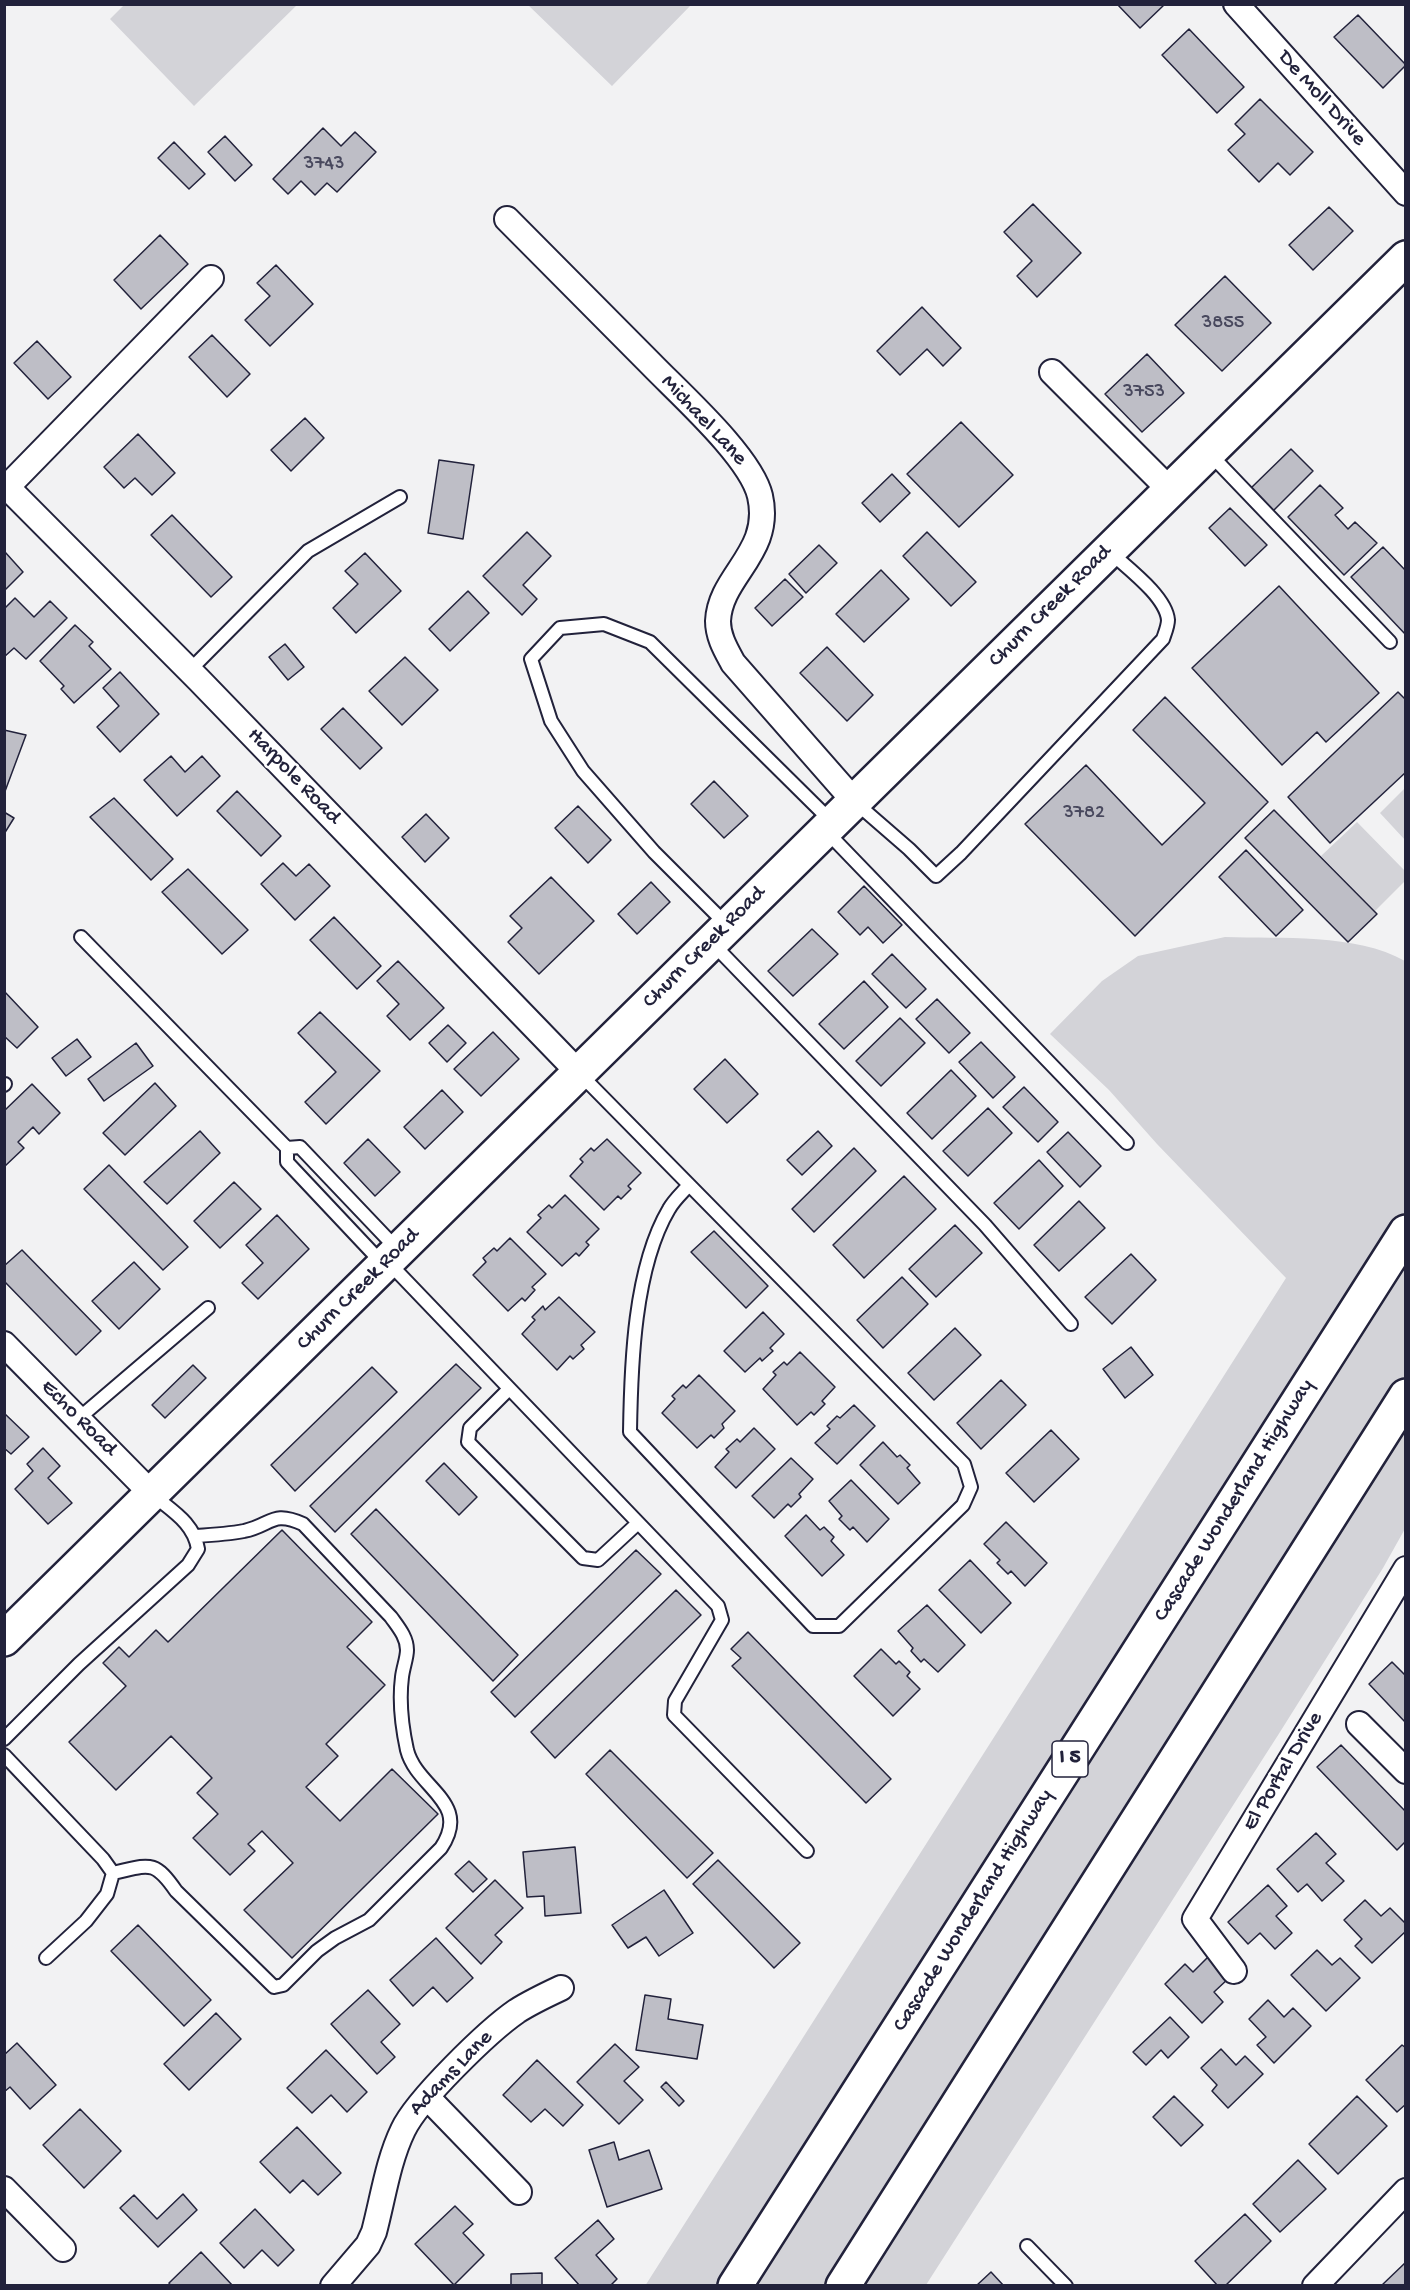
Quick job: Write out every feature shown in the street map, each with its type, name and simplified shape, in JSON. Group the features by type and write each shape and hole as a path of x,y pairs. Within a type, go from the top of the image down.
{"main road":[{"name":"Churn Creek Road","path":"4,1639 1406,258"},
{"name":"Cascade Wonderland Highway","path":"735,2286 1406,1232"},
{"path":"843,2286 1406,1396"}],"street":[{"name":"De Moll Drive","path":"1236,4 1406,193"},
{"name":"Michael Lane","path":"507,219 713,427 748,469 760,496 760,535 721,606 718,620 719,633 733,663 837,818"},
{"path":"6,485 211,278"},
{"path":"1052,372 1170,490"},
{"name":"Harpole Road","path":"6,485 579,1073"},
{"name":"Echo Road","path":"4,1344 152,1494"},
{"name":"El Portal Drive","path":"1234,1971 1195,1919 1406,1569"},
{"path":"1359,1724 1406,1771"},
{"name":"Adams Lane","path":"333,2286 368,2245 374,2232 397,2142 404,2127 427,2097 502,2023 532,2001 561,1988"},
{"path":"427,2097 519,2192"},
{"path":"4,2189 63,2249"},
{"path":"1321,2283 1406,2191"}],"lane":[{"path":"1208,452 1390,642"},
{"path":"189,671 308,550 399,497"},
{"path":"837,818 909,849 936,876 961,853 1163,639 1168,622 1164,607 1153,593 1108,550"},
{"path":"1071,1324 985,1225 720,934 654,852 583,771 551,721 531,659 560,628 604,624 650,642 837,818 1127,1143"},
{"path":"81,938 287,1148 287,1162 390,1259"},
{"path":"579,1073 690,1185 964,1464 971,1487 963,1505 839,1626 813,1626 630,1432 631,1366 646,1263 669,1208 690,1185"},
{"path":"287,1148 300,1147 390,1259 509,1389 718,1606 722,1620 675,1701 674,1715 807,1851"},
{"path":"78,1419 208,1308"},
{"path":"509,1389 470,1428 468,1442 583,1558 598,1560 638,1522"},
{"path":"4,1739 80,1664 188,1565 198,1549 196,1536 188,1525 152,1494"},
{"path":"113,1873 148,1865 163,1872 176,1891 274,1987 283,1986 317,1951 334,1938 369,1920 441,1848 450,1835 451,1821 447,1807 412,1764 407,1749 401,1701 407,1649 402,1632 391,1617 303,1524 287,1517 271,1520 248,1530 196,1536"},
{"path":"4,1755 103,1859 113,1873"},
{"path":"46,1958 86,1921 107,1894 113,1873"},
{"path":"1027,2246 1066,2286"}],"shaded area":[{"path":"125,4 297,5 194,106 110,19"},
{"path":"528,5 691,5 612,86"},
{"path":"1405,788 1405,840 1380,813"},
{"path":"1357,822 1405,871 1405,881 1375,911 1321,856"},
{"path":"1225,937 1317,939 1341,942 1385,952 1405,961 1406,1527 1383,1568 1280,1732 926,2285 645,2286 1286,1278 1157,1144 1109,1090 1050,1034 1102,981 1138,956"}],"building":[{"path":"1117,4 1164,4 1164,5 1140,28"},
{"path":"1358,15 1406,65 1383,88 1334,37"},
{"path":"1189,29 1244,87 1217,113 1162,55"},
{"path":"1260,99 1313,152 1290,175 1278,163 1259,182 1228,150 1245,134 1235,124"},
{"path":"323,128 341,146 355,132 376,152 337,192 327,183 315,195 301,181 288,194 273,179"},
{"path":"225,136 252,165 235,181 208,152"},
{"path":"174,142 205,174 189,189 158,158"},
{"path":"1033,204 1081,253 1037,297 1017,276 1032,261 1004,232"},
{"path":"1329,207 1353,231 1313,270 1289,245"},
{"path":"160,235 188,264 141,309 114,280"},
{"path":"276,265 313,304 270,346 245,320 270,296 257,283"},
{"path":"1225,276 1271,323 1222,371 1175,325"},
{"path":"922,307 961,348 943,366 927,349 900,375 877,351"},
{"path":"212,335 250,374 227,397 189,357"},
{"path":"37,341 71,377 48,399 14,363"},
{"path":"1147,354 1184,393 1142,432 1105,394"},
{"path":"305,418 324,438 291,471 271,450"},
{"path":"961,422 1013,475 959,527 907,474"},
{"path":"138,434 175,473 152,495 135,478 124,488 104,467"},
{"path":"1291,449 1313,471 1273,511 1251,488"},
{"path":"439,460 474,465 463,539 428,533"},
{"path":"892,474 910,493 880,522 862,503"},
{"path":"1320,485 1343,508 1335,515 1348,529 1355,522 1377,543 1344,575 1288,517"},
{"path":"1230,508 1267,545 1245,566 1209,528"},
{"path":"172,515 232,577 211,597 151,535"},
{"path":"527,532 551,556 523,585 537,599 522,615 483,576"},
{"path":"927,532 976,582 951,606 903,556"},
{"path":"819,545 837,563 806,593 789,574"},
{"path":"1383,547 1406,571 1406,635 1351,577"},
{"path":"5,552 23,572 6,589 4,587"},
{"path":"365,553 401,591 356,633 333,608 358,584 345,571"},
{"path":"881,570 909,599 864,642 836,614"},
{"path":"785,579 803,597 772,626 755,608"},
{"path":"1279,586 1379,693 1326,742 1317,732 1282,765 1192,668"},
{"path":"468,591 489,613 450,651 429,629"},
{"path":"15,598 34,617 50,601 67,618 26,659 14,648 4,657 4,609"},
{"path":"75,625 93,642 89,646 111,669 74,703 61,689 64,686 40,661"},
{"path":"285,644 304,667 288,680 269,657"},
{"path":"827,647 873,695 847,721 800,673"},
{"path":"405,657 438,690 402,725 369,691"},
{"path":"120,672 159,714 120,752 97,727 119,706 103,688"},
{"path":"1398,692 1406,700 1406,772 1330,843 1288,797"},
{"path":"1165,697 1268,802 1135,936 1025,824 1086,765 1162,845 1205,803 1133,730"},
{"path":"343,708 382,748 360,769 321,729"},
{"path":"4,730 26,735 4,794"},
{"path":"171,756 185,772 202,756 220,776 177,816 144,780"},
{"path":"714,781 748,816 724,838 691,804"},
{"path":"237,791 281,836 261,856 217,811"},
{"path":"114,798 173,859 151,880 90,817"},
{"path":"578,806 611,840 588,863 555,828"},
{"path":"1274,810 1377,914 1348,942 1245,838"},
{"path":"4,812 14,818 4,834"},
{"path":"426,814 449,838 425,862 402,837"},
{"path":"1246,850 1303,910 1276,936 1219,877"},
{"path":"283,863 296,876 309,864 330,886 295,920 261,884"},
{"path":"188,869 248,930 222,954 162,892"},
{"path":"551,877 594,921 539,974 508,942 522,928 510,916"},
{"path":"651,882 670,902 637,934 618,914"},
{"path":"864,886 902,925 883,943 868,927 860,935 838,912"},
{"path":"334,917 381,966 357,989 310,940"},
{"path":"812,929 838,954 793,996 768,971"},
{"path":"892,954 926,989 906,1008 872,974"},
{"path":"398,961 444,1008 410,1040 387,1016 399,1004 377,981"},
{"path":"864,981 888,1007 844,1049 819,1024"},
{"path":"4,991 38,1027 17,1048 4,1036"},
{"path":"937,999 970,1033 949,1053 916,1019"},
{"path":"320,1012 380,1071 326,1124 305,1102 336,1072 298,1033"},
{"path":"900,1018 925,1043 881,1086 856,1061"},
{"path":"448,1025 466,1043 447,1062 429,1043"},
{"path":"493,1032 519,1059 481,1096 454,1069"},
{"path":"77,1039 91,1057 66,1076 52,1058"},
{"path":"981,1042 1015,1077 993,1098 959,1062"},
{"path":"136,1043 153,1066 104,1101 88,1079"},
{"path":"725,1059 758,1094 727,1123 694,1089"},
{"path":"951,1070 976,1096 932,1139 907,1113"},
{"path":"155,1083 176,1106 125,1155 103,1133"},
{"path":"32,1084 60,1113 39,1134 33,1127 18,1142 24,1148 4,1167 4,1111"},
{"path":"1024,1087 1058,1122 1038,1142 1003,1107"},
{"path":"442,1090 463,1112 425,1149 404,1127"},
{"path":"988,1108 1012,1133 968,1176 943,1151"},
{"path":"200,1131 220,1153 167,1204 144,1182"},
{"path":"818,1131 832,1146 802,1175 787,1160"},
{"path":"1068,1132 1101,1166 1080,1187 1047,1152"},
{"path":"368,1139 400,1172 375,1196 344,1163"},
{"path":"607,1139 641,1173 628,1186 631,1189 621,1199 618,1196 604,1210 570,1176 583,1162 580,1159 591,1148 594,1151"},
{"path":"854,1148 876,1171 814,1232 792,1209"},
{"path":"1039,1160 1063,1186 1019,1229 994,1203"},
{"path":"109,1165 188,1247 163,1270 84,1189"},
{"path":"904,1176 936,1209 864,1278 833,1245"},
{"path":"234,1182 261,1209 220,1248 194,1221"},
{"path":"565,1195 599,1229 586,1242 589,1245 579,1256 576,1253 562,1266 527,1232 541,1218 538,1215 549,1205 552,1208"},
{"path":"1079,1201 1105,1228 1059,1271 1034,1245"},
{"path":"277,1215 309,1249 258,1299 242,1283 263,1263 246,1245"},
{"path":"955,1225 982,1253 936,1297 909,1269"},
{"path":"714,1231 768,1286 746,1308 691,1252"},
{"path":"510,1238 546,1274 532,1287 535,1290 525,1301 522,1298 508,1311 473,1275 486,1262 483,1258 494,1248 497,1251"},
{"path":"22,1250 101,1331 76,1355 4,1281 4,1266"},
{"path":"1131,1254 1156,1280 1112,1324 1085,1297"},
{"path":"134,1262 160,1289 119,1329 92,1301"},
{"path":"902,1277 928,1304 883,1348 857,1320"},
{"path":"559,1297 595,1332 581,1345 584,1349 573,1359 570,1356 557,1370 522,1334 535,1320 532,1317 543,1306 545,1310"},
{"path":"763,1312 784,1334 770,1348 773,1351 762,1361 760,1358 745,1372 724,1351"},
{"path":"955,1328 981,1355 934,1400 908,1373"},
{"path":"1131,1347 1153,1375 1125,1398 1103,1369"},
{"path":"800,1352 835,1387 822,1401 825,1404 814,1415 811,1412 797,1425 763,1389 776,1375 773,1372 784,1362 787,1365"},
{"path":"456,1364 481,1388 335,1532 310,1506"},
{"path":"193,1365 206,1378 165,1418 152,1405"},
{"path":"372,1367 397,1392 295,1491 271,1465"},
{"path":"699,1375 735,1411 722,1424 724,1428 714,1438 711,1435 697,1448 662,1413 675,1399 672,1396 683,1385 686,1388"},
{"path":"1001,1380 1026,1405 981,1449 957,1423"},
{"path":"854,1405 875,1426 837,1464 815,1443 830,1429 827,1426 837,1416 840,1418"},
{"path":"4,1413 29,1437 11,1454 4,1448"},
{"path":"754,1428 775,1449 736,1488 715,1467 729,1452 726,1449 737,1439 740,1442"},
{"path":"1051,1430 1079,1459 1034,1502 1006,1473"},
{"path":"883,1442 897,1457 900,1455 910,1465 907,1468 920,1483 898,1504 860,1465"},
{"path":"43,1448 60,1466 48,1478 72,1503 48,1524 15,1489 33,1471 27,1464"},
{"path":"791,1458 813,1479 791,1507 788,1504 774,1518 752,1496"},
{"path":"444,1463 477,1497 459,1515 426,1481"},
{"path":"851,1480 889,1519 867,1542 853,1527 850,1530 839,1519 842,1516 829,1501"},
{"path":"376,1509 518,1655 493,1681 351,1534"},
{"path":"806,1515 820,1530 824,1527 834,1537 831,1541 844,1555 822,1576 785,1536"},
{"path":"1006,1522 1047,1563 1025,1586 1011,1571 1008,1574 997,1563 1000,1560 984,1544"},
{"path":"282,1530 372,1622 347,1647 385,1685 326,1744 338,1756 306,1787 340,1821 392,1769 438,1814 292,1958 244,1910 293,1863 262,1831 248,1844 255,1851 230,1875 193,1838 218,1814 197,1793 212,1778 171,1736 116,1790 69,1742 126,1686 103,1663 119,1647 129,1657 156,1630 168,1642"},
{"path":"636,1550 661,1574 515,1717 491,1692"},
{"path":"970,1560 1011,1603 981,1633 939,1590"},
{"path":"676,1590 701,1615 555,1758 531,1732"},
{"path":"927,1605 965,1645 938,1672 924,1659 921,1662 911,1651 913,1648 898,1631"},
{"path":"748,1632 891,1779 866,1803 732,1666 741,1658 731,1649"},
{"path":"881,1649 896,1664 899,1661 910,1672 907,1676 920,1689 893,1716 854,1676"},
{"path":"1392,1662 1406,1676 1406,1723 1369,1684"},
{"path":"1341,1745 1406,1812 1406,1841 1397,1850 1317,1767"},
{"path":"610,1750 713,1853 687,1878 586,1774"},
{"path":"1316,1833 1336,1854 1326,1863 1344,1881 1322,1901 1307,1884 1298,1892 1277,1869"},
{"path":"575,1847 581,1913 545,1916 544,1896 527,1897 523,1852"},
{"path":"718,1860 800,1943 774,1968 693,1884"},
{"path":"469,1861 487,1879 473,1892 455,1874"},
{"path":"495,1880 523,1908 495,1935 502,1942 481,1964 446,1928"},
{"path":"1268,1885 1287,1906 1276,1916 1292,1933 1275,1949 1260,1933 1248,1944 1228,1922"},
{"path":"664,1890 693,1933 659,1956 646,1937 628,1948 612,1925"},
{"path":"1365,1900 1381,1916 1390,1908 1406,1924 1406,1931 1372,1963 1355,1946 1362,1939 1344,1920"},
{"path":"138,1925 211,2000 184,2026 111,1951"},
{"path":"436,1938 473,1978 447,2002 433,1987 413,2006 390,1980"},
{"path":"1317,1950 1332,1965 1340,1958 1360,1978 1326,2011 1291,1975"},
{"path":"1208,1957 1229,1978 1214,1992 1223,2002 1202,2023 1165,1984 1185,1964 1193,1972"},
{"path":"368,1990 400,2024 381,2042 395,2057 377,2074 331,2024"},
{"path":"645,1995 671,1999 668,2019 703,2025 697,2059 636,2050"},
{"path":"1268,2000 1284,2017 1293,2008 1311,2026 1274,2063 1257,2045 1266,2037 1249,2019"},
{"path":"216,2013 241,2039 189,2090 164,2064"},
{"path":"1170,2017 1189,2037 1168,2058 1161,2050 1146,2065 1133,2052"},
{"path":"17,2043 56,2085 30,2109 10,2087 4,2092 4,2055"},
{"path":"615,2044 639,2067 624,2081 643,2100 619,2124 577,2082"},
{"path":"1402,2045 1406,2048 1406,2104 1397,2112 1366,2080"},
{"path":"1221,2049 1236,2065 1245,2056 1263,2074 1228,2108 1212,2091 1217,2085 1201,2068"},
{"path":"326,2050 367,2092 347,2112 331,2095 312,2113 287,2088"},
{"path":"537,2060 583,2105 563,2126 545,2109 531,2122 503,2095"},
{"path":"666,2082 684,2101 679,2106 661,2087"},
{"path":"1174,2096 1203,2125 1181,2146 1153,2117"},
{"path":"1357,2096 1387,2126 1338,2174 1309,2144"},
{"path":"80,2109 121,2151 84,2188 43,2145"},
{"path":"297,2127 341,2173 318,2195 303,2180 290,2193 260,2162"},
{"path":"614,2142 619,2160 649,2150 662,2189 607,2207 589,2150"},
{"path":"1298,2160 1326,2189 1280,2232 1253,2204"},
{"path":"183,2194 197,2210 158,2247 120,2208 134,2195 157,2219"},
{"path":"455,2206 473,2224 463,2233 484,2255 454,2285 415,2244"},
{"path":"255,2209 294,2250 278,2266 262,2250 244,2268 220,2243"},
{"path":"1245,2214 1271,2241 1225,2286 1218,2286 1195,2261"},
{"path":"598,2220 614,2239 596,2255 617,2279 610,2286 580,2286 555,2258"},
{"path":"201,2252 233,2286 171,2286 169,2283"},
{"path":"1406,2262 1406,2286 1381,2286"},
{"path":"991,2272 1004,2286 976,2286"},
{"path":"542,2273 542,2286 511,2286 511,2274"}]}
